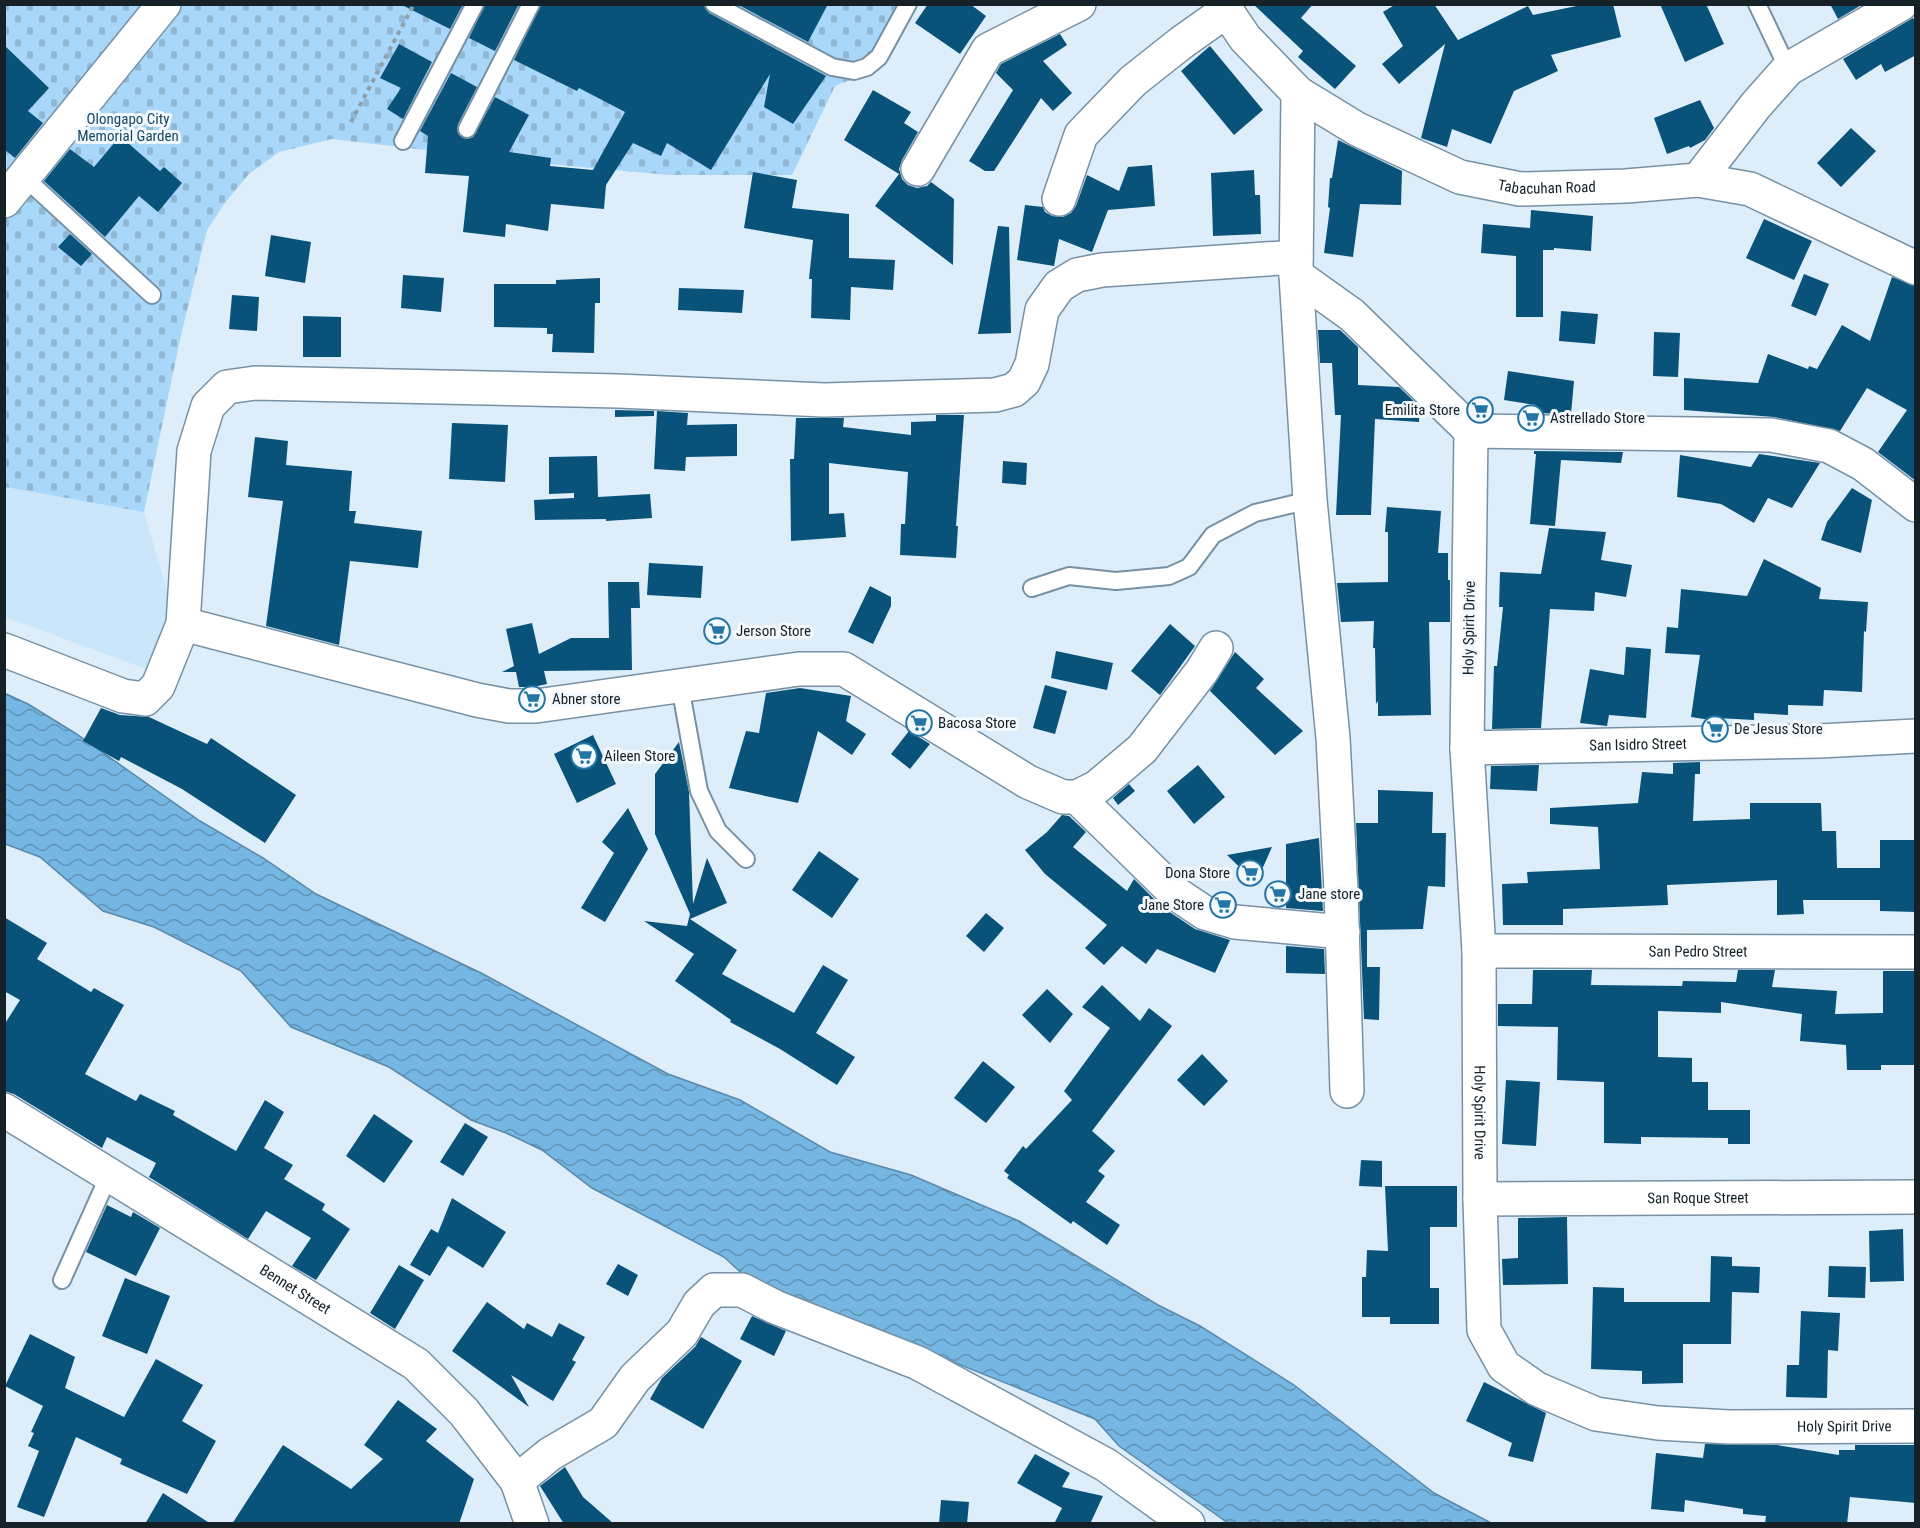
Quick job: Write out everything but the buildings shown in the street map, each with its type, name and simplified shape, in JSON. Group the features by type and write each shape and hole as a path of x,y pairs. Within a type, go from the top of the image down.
{"street":[{"path":"14,189 164,4"},
{"path":"918,169 988,50 1079,4"},
{"path":"1698,180 1756,105 1788,69 1901,4"},
{"path":"1059,199 1081,135 1133,81 1224,8"},
{"name":"Tabacuhan Road","path":"1224,8 1245,38 1298,93 1357,129 1460,177 1520,189 1626,186 1698,180 1750,189 1916,268"},
{"path":"1298,93 1296,266 1310,501 1333,738 1343,932 1347,1091"},
{"path":"4,650 123,696 145,699 158,687 183,624 194,451 208,406 227,387 255,383 465,387 824,400 995,395 1014,390 1024,381 1032,364 1042,310 1059,286 1077,274 1102,270 1296,266 1352,315 1471,431 1771,435 1829,446 1863,464 1916,505"},
{"name":"Holy Spirit Drive","path":"1471,431 1467,748 1479,951 1480,1199 1484,1330 1504,1366 1537,1389 1596,1414 1658,1423 1729,1427 1916,1426"},
{"path":"183,624 477,700 509,706 536,706 799,669 844,669 1029,782 1063,797 1077,797 1097,787 1142,749 1202,671 1216,648"},
{"name":"San Isidro Street","path":"1467,748 1819,741 1916,736"},
{"path":"1077,797 1175,893 1205,913 1235,922 1343,932"},
{"name":"San Pedro Street","path":"1479,951 1916,952"},
{"name":"Bennet Street","path":"4,1110 416,1364 464,1412 517,1481 532,1524"},
{"name":"San Roque Street","path":"1480,1199 1916,1197"},
{"path":"517,1481 550,1454 603,1424 635,1378 682,1333 699,1304 714,1290 742,1290 776,1307 918,1363 1106,1465 1188,1524"}],"lane":[{"path":"403,141 475,4"},
{"path":"467,129 531,4"},
{"path":"714,4 832,67 854,71 867,67 879,57 908,4"},
{"path":"1757,4 1788,69"},
{"path":"14,189 153,295"},
{"path":"1032,588 1069,576 1116,581 1168,576 1189,567 1214,535 1255,513 1310,501"},
{"path":"680,686 699,791 718,831 746,859"},
{"path":"62,1280 110,1175"}],"path":[{"path":"351,122 414,4"}],"shaded area":[{"path":"4,487 144,512 176,621 146,669 5,617"}],"green space":[{"name":"Olongapo City Memorial Garden","path":"4,5 905,5 855,78 835,86 792,175 669,175 547,164 332,139 279,152 249,174 224,204 207,230 181,335 144,512 5,487"}],"water":[{"path":"4,693 28,704 75,733 200,821 263,858 316,894 481,973 668,1074 740,1100 830,1152 911,1175 1019,1221 1158,1305 1200,1326 1294,1385 1434,1493 1491,1523 1228,1523 1119,1446 1095,1419 749,1280 724,1257 592,1188 542,1150 471,1120 389,1067 291,1027 241,971 154,927 103,911 40,857 5,844"}],"place":[{"name":"Emilita Store","path":"1480,410"},
{"name":"Astrellado Store","path":"1531,418"},
{"name":"Jerson Store","path":"717,631"},
{"name":"Abner store","path":"532,699"},
{"name":"Bacosa Store","path":"919,723"},
{"name":"De Jesus Store","path":"1715,729"},
{"name":"Aileen Store","path":"584,756"},
{"name":"Dona Store","path":"1250,873"},
{"name":"Jane store","path":"1278,894"},
{"name":"Jane Store","path":"1223,905"}]}
